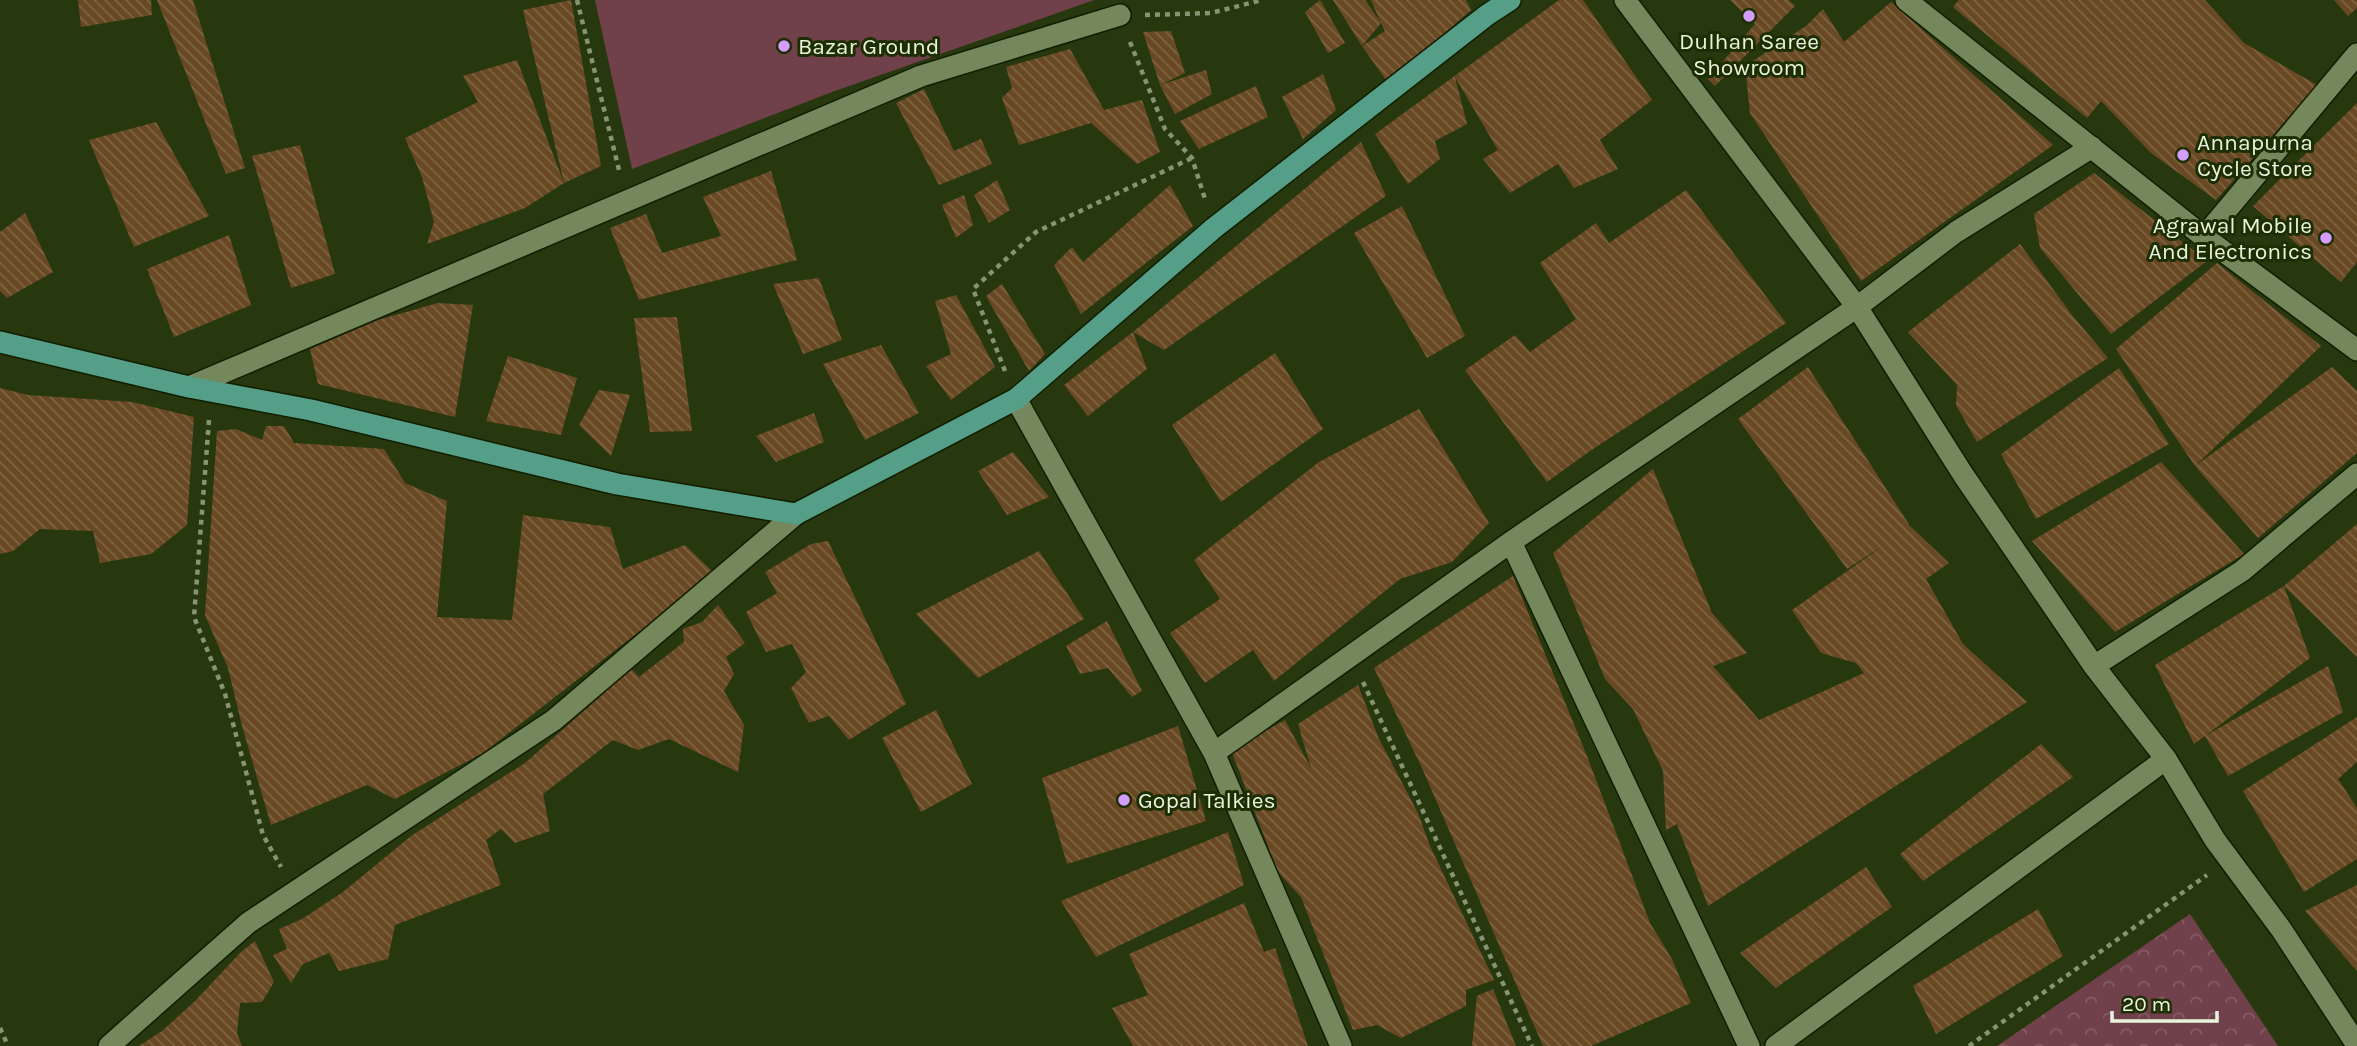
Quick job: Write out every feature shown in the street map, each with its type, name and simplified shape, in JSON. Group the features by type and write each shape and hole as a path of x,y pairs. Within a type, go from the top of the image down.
{"main road":[{"path":"0,342 189,387 311,410 617,484 796,514 1016,399 1214,228 1487,15 1510,0"}],"street":[{"path":"1625,0 1857,307 1964,476 2094,666 2166,759 2229,859 2281,929 2357,1045"},
{"path":"1906,0 2204,237 2357,350"},
{"path":"189,387 921,76 1120,15"},
{"path":"2204,237 2357,54"},
{"path":"1214,753 1511,542 1857,307 1956,232 2092,147"},
{"path":"1016,399 1214,753 1341,1046"},
{"path":"2094,666 2242,571 2357,474"},
{"path":"109,1046 248,923 554,720 796,514"},
{"path":"1511,542 1749,1046"},
{"path":"1776,1046 2166,759"}],"path":[{"path":"578,0 626,202"},
{"path":"1214,228 1192,158 1165,129 1120,15 1212,13 1262,0"},
{"path":"1016,399 974,289 1036,232 1192,158"},
{"path":"212,391 205,449 194,617 225,694 263,835 295,892"},
{"path":"1350,656 1532,1046"},
{"path":"1969,1046 2229,859"},
{"path":"0,1028 8,1046"}],"green space":[{"name":"Bazar Ground","path":"595,0 1094,0 832,92 632,169"},
{"path":"2190,914 2278,1046 1997,1046"}],"building":[{"path":"78,0 151,0 152,15 81,27"},
{"path":"157,0 193,0 245,168 226,174"},
{"path":"571,0 601,166 564,183 523,10"},
{"path":"1320,0 1345,43 1328,53 1305,12"},
{"path":"1333,0 1365,0 1381,23 1362,46"},
{"path":"1371,0 1466,0 1471,10 1388,83 1362,46 1385,31"},
{"path":"1559,0 1583,0 1652,100 1600,140 1618,169 1574,188 1558,164 1510,193 1483,159 1498,150 1455,77 1467,124 1435,141 1440,159 1408,184 1375,134"},
{"path":"1730,0 1789,0 1795,6 1715,86 1708,79 1755,24"},
{"path":"1959,0 2205,0 2244,43 2317,85 2216,200 2151,153 2101,101 2087,118 1953,7"},
{"path":"2334,0 2357,0 2357,8 2348,16"},
{"path":"1891,2 2053,145 1861,281 1750,113 1745,66 1806,26 1823,9 1844,42"},
{"path":"1171,31 1185,73 1160,85 1143,32"},
{"path":"1070,49 1104,110 1142,100 1160,152 1137,164 1091,123 1019,145 1002,98 1012,88 1006,67"},
{"path":"517,60 564,183 525,208 427,244 434,222 422,177 405,138 478,102 463,76"},
{"path":"1206,70 1212,94 1175,114 1160,85"},
{"path":"1323,74 1336,110 1303,139 1282,97"},
{"path":"1256,86 1268,117 1199,149 1180,121"},
{"path":"924,89 954,151 981,139 992,164 939,185 896,103"},
{"path":"2357,103 2357,262 2341,282 2253,206"},
{"path":"156,122 209,216 134,247 89,140"},
{"path":"1361,142 1386,196 1164,350 1133,332"},
{"path":"300,145 335,274 291,288 252,156"},
{"path":"771,171 797,260 639,300 610,228 646,214 662,253 721,236 703,197"},
{"path":"2094,173 2207,261 2111,334 2040,248 2034,214"},
{"path":"997,180 1010,210 989,223 974,195"},
{"path":"1170,185 1193,226 1081,314 1054,265 1072,247 1083,262"},
{"path":"1686,190 1786,323 1547,482 1465,370 1515,335 1530,352 1576,319 1540,263 1596,223 1609,243"},
{"path":"964,195 973,225 956,238 942,205"},
{"path":"1402,206 1465,336 1427,358 1354,233"},
{"path":"25,213 53,272 7,298 0,291 0,232"},
{"path":"229,235 251,305 174,337 147,269"},
{"path":"2020,244 2072,315 2108,358 1977,442 1956,405 1957,385 1908,332"},
{"path":"2217,263 2321,346 2195,466 2116,349"},
{"path":"819,278 842,340 803,354 773,284"},
{"path":"1002,284 1045,354 1029,371 986,296"},
{"path":"956,295 995,367 951,400 926,366 951,354 935,301"},
{"path":"438,303 473,305 455,417 318,384 310,349 378,320"},
{"path":"677,317 692,431 650,432 634,318"},
{"path":"1133,332 1147,369 1088,416 1064,385"},
{"path":"881,345 919,413 865,440 823,364"},
{"path":"1275,353 1323,429 1221,502 1172,425"},
{"path":"508,356 577,378 561,435 486,421"},
{"path":"1808,367 1910,526 1949,563 1926,579 1963,644 2027,702 1708,906 1677,824 1666,830 1663,771 1633,709 1605,679 1553,553 1653,469 1712,613 1747,653 1713,666 1759,720 1864,673 1856,663 1821,653 1792,610 1884,545 1847,569 1738,419"},
{"path":"2332,367 2357,391 2357,453 2258,538 2195,466"},
{"path":"2119,368 2169,444 2036,519 2001,454"},
{"path":"0,388 28,395 132,402 194,417 187,525 151,554 100,563 93,531 40,529 13,551 0,554"},
{"path":"599,390 630,395 611,456 579,425"},
{"path":"1419,409 1489,523 1452,562 1400,579 1274,681 1253,650 1205,683 1170,633 1220,599 1194,560 1319,462"},
{"path":"814,413 824,442 776,462 756,436"},
{"path":"266,426 284,426 294,443 384,449 405,483 447,501 437,617 512,620 523,515 610,527 623,569 685,545 712,571 654,620 483,753 395,799 367,785 271,825 228,668 205,615 217,431 236,429 262,440"},
{"path":"1013,452 1049,497 1007,515 978,471"},
{"path":"2161,462 2244,554 2115,632 2032,541"},
{"path":"2357,524 2357,657 2284,586"},
{"path":"828,541 906,704 849,740 829,716 809,723 791,688 806,672 792,644 766,652 746,612 777,593 765,572 811,544"},
{"path":"1039,551 1084,619 978,678 916,614"},
{"path":"1513,576 1587,756 1650,923 1672,959 1691,1003 1591,1046 1543,1046 1422,768 1374,668"},
{"path":"2284,586 2310,658 2194,744 2155,665"},
{"path":"718,605 745,643 726,657 734,674 724,691 744,725 738,772 669,739 638,750 613,740 543,794 550,831 515,843 501,829 486,840 501,885 395,925 388,959 339,971 329,953 303,964 291,983 273,955 287,949 279,929 302,919 343,892 411,836 525,763 631,669 639,677 684,642 683,629 702,622"},
{"path":"1107,621 1142,691 1132,697 1108,668 1080,674 1066,646"},
{"path":"2328,666 2343,712 2228,776 2205,736"},
{"path":"1358,685 1379,739 1418,813 1430,846 1494,980 1466,990 1466,1006 1401,1038 1377,1025 1353,1030 1301,897 1278,872 1231,750 1285,720 1311,768 1298,724"},
{"path":"936,710 972,784 921,812 882,738"},
{"path":"2357,717 2357,762 2338,779 2357,808 2357,859 2304,892 2243,791"},
{"name":"Gopal Talkies","path":"1178,726 1206,821 1067,864 1042,778"},
{"path":"2041,744 2073,777 1923,881 1900,854"},
{"path":"1228,832 1244,885 1096,957 1061,901"},
{"path":"1866,867 1892,907 1776,988 1740,953"},
{"path":"2357,885 2357,971 2305,911"},
{"path":"1244,903 1264,952 1275,948 1308,1046 1133,1046 1112,1008 1148,995 1129,954"},
{"path":"2038,909 2063,956 1936,1034 1913,986"},
{"path":"255,941 274,982 262,1002 240,1003 237,1033 242,1046 139,1046 162,1031"},
{"path":"1493,989 1516,1046 1472,1046 1477,996"}],"place":[{"name":"Dulhan Saree Showroom","path":"1749,16"},
{"name":"Bazar Ground","path":"784,46"},
{"name":"Annapurna Cycle Store","path":"2183,155"},
{"name":"Agrawal Mobile And Electronics","path":"2326,238"},
{"name":"Gopal Talkies","path":"1124,800"}]}
